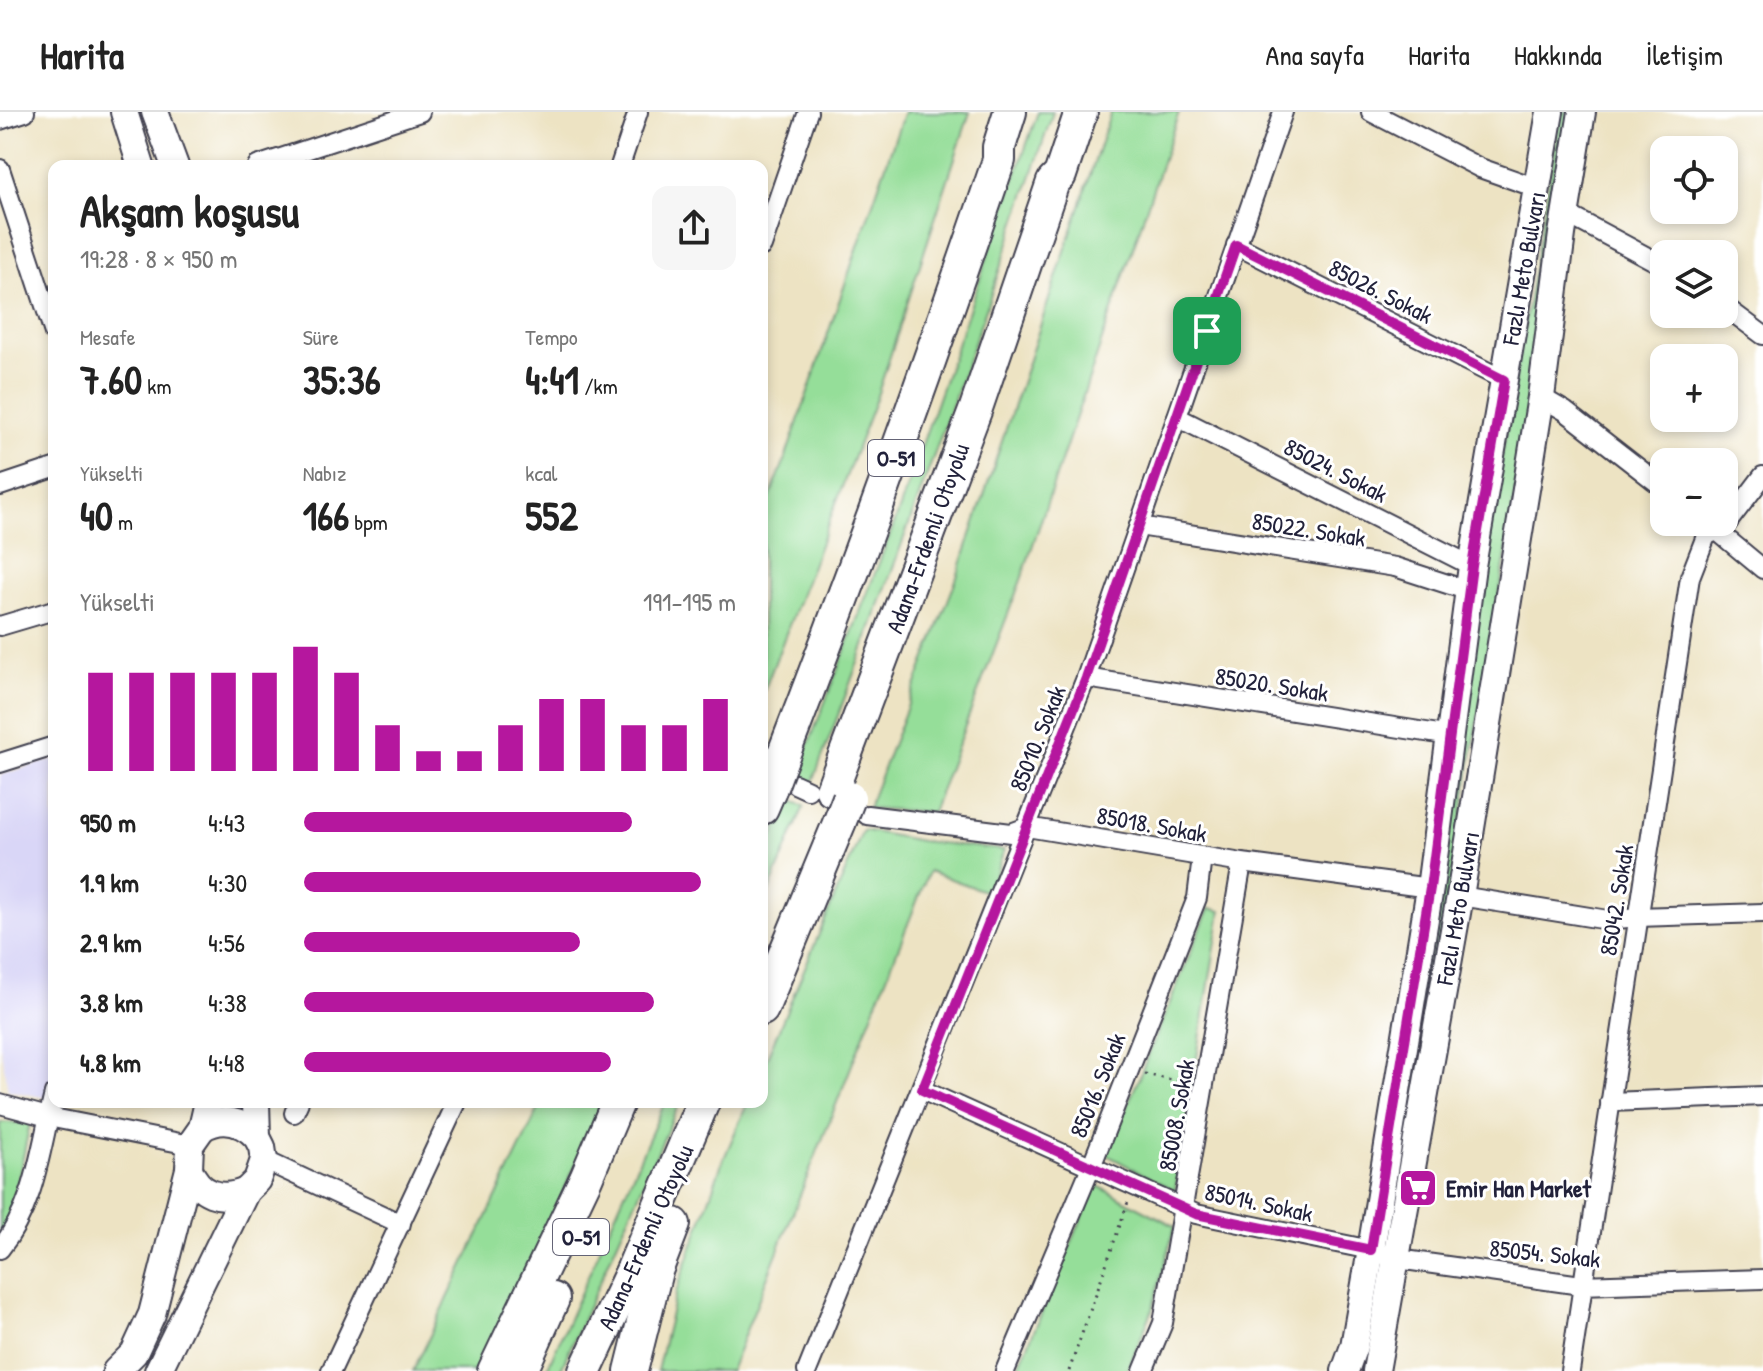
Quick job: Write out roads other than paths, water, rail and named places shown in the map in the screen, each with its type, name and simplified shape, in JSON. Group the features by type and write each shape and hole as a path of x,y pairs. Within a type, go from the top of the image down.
{"highway":[{"name":"Adana-Erdemli Otoyolu","path":"768,939 808,794 850,586 999,160 999,147 1010,112"},
{"name":"Adana-Erdemli Otoyolu","path":"808,794 975,411 1053,182 1060,175 1081,112"},
{"path":"768,981 808,794"},
{"path":"494,1371 580,1192 615,1108"},
{"name":"O-51","path":"521,1371 637,1108"},
{"name":"Adana-Erdemli Otoyolu","path":"585,1371 632,1271 700,1108"},
{"path":"631,1371 656,1271 722,1108"}],"main road":[{"path":"124,112 139,160"},
{"path":"155,112 173,160"},
{"name":"Fazlı Meto Bulvarı","path":"1345,1371 1354,1346 1371,1250 1430,888 1470,579 1550,112"},
{"name":"Fazlı Meto Bulvarı","path":"1376,1371 1460,896 1541,397 1565,213 1582,112"},
{"path":"116,1371 134,1353 152,1314 193,1147 206,1108"},
{"path":"158,1371 246,1191 257,1180 260,1148 257,1108"},
{"path":"193,1147 219,1121 230,1120 249,1128 260,1148"},
{"path":"193,1147 200,1187 222,1197 246,1191"}],"street":[{"path":"0,120 25,112"},
{"path":"275,160 420,112"},
{"path":"622,160 638,112"},
{"path":"768,229 808,112"},
{"name":"85010. Sokak","path":"810,1370 1086,678 1283,112"},
{"path":"1371,112 1480,168 1537,188"},
{"path":"0,169 48,315"},
{"path":"1565,213 1650,259"},
{"name":"85026. Sokak","path":"1236,245 1504,380"},
{"path":"1738,316 1763,335"},
{"path":"1541,397 1565,411 1650,477"},
{"name":"85024. Sokak","path":"1177,417 1470,579"},
{"path":"0,486 48,470"},
{"name":"85042. Sokak","path":"1738,509 1763,476"},
{"name":"85022. Sokak","path":"1139,526 1470,579"},
{"name":"85042. Sokak","path":"1570,1371 1690,577 1706,536"},
{"path":"1723,536 1763,569"},
{"path":"0,626 48,612"},
{"name":"85020. Sokak","path":"1086,678 1451,736"},
{"path":"0,763 48,748"},
{"name":"85018. Sokak","path":"808,794 1011,833 1027,827 1202,857 1430,888"},
{"name":"85016. Sokak","path":"1005,1371 1091,1167 1197,898 1202,857"},
{"name":"85008. Sokak","path":"1143,1371 1163,1323 1242,863"},
{"path":"1460,896 1608,920 1763,913"},
{"name":"85014. Sokak","path":"922,1090 1196,1214 1371,1250"},
{"path":"1610,1102 1763,1096"},
{"path":"1,1099 48,1117 193,1147"},
{"path":"0,1249 15,1230 37,1179 50,1108"},
{"path":"331,1371 454,1108"},
{"path":"260,1148 401,1224"},
{"name":"85054. Sokak","path":"1371,1250 1398,1259 1581,1285 1763,1279"}],"place":[{"name":"Emir Han Market","path":"1418,1188"}]}
